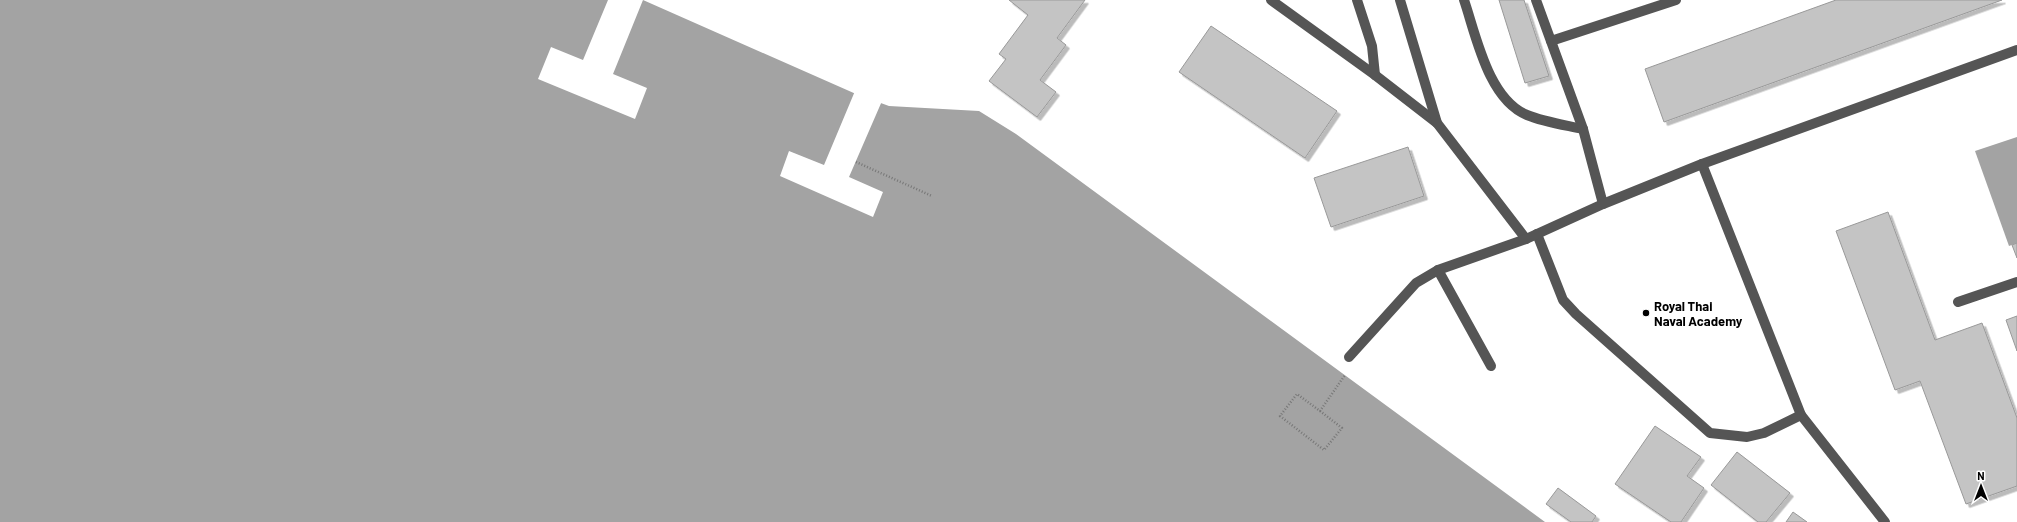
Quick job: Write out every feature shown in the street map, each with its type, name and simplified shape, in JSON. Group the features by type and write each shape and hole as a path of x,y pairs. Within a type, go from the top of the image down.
{"lane":[{"path":"1271,0 1376,75 1437,123 1526,239"},
{"path":"1357,0 1372,46 1376,75"},
{"path":"1400,0 1437,123"},
{"path":"1464,0 1489,74 1509,103 1526,115 1583,129"},
{"path":"1536,0 1583,129 1603,204"},
{"path":"1551,41 1676,0"},
{"path":"1349,357 1416,283 1438,270 1526,239 1603,204 1702,164 2017,50"},
{"path":"1702,164 1801,415 1886,522"},
{"path":"1536,234 1563,300 1576,314 1710,433 1747,436 1764,433 1801,415"},
{"path":"1438,270 1490,366"},
{"path":"1958,302 2017,282"}],"path":[{"path":"856,162 932,196"},
{"path":"1320,411 1347,373"},
{"path":"1297,394 1320,411 1342,428 1324,450 1280,416 1297,394"}],"shaded area":[{"path":"0,0 643,0 856,94 889,106 979,111 1016,134 1545,522 0,522"},
{"path":"2017,137 2017,243 2009,246 1975,151"}],"pier":[{"path":"608,0 643,0 613,74 647,88 635,119 538,79 551,47 583,60"},
{"path":"855,91 882,101 849,177 883,192 873,217 780,176 789,151 824,165"}],"building":[{"path":"1009,0 1085,0 1057,38 1066,45 1040,80 1056,92 1037,117 989,81 1006,59 999,54 1028,15"},
{"path":"1499,0 1524,0 1549,76 1525,83"},
{"path":"1836,0 2002,0 1664,122 1645,69"},
{"path":"1211,26 1337,111 1305,158 1179,72"},
{"path":"1408,147 1424,196 1331,227 1314,178"},
{"path":"1888,212 1935,340 1982,323 2017,418 2017,486 1966,504 1920,381 1895,390 1836,231"},
{"path":"2017,243 2017,258 2012,245"},
{"path":"2017,316 2017,351 2006,320"},
{"path":"1655,426 1701,457 1687,476 1704,488 1681,522 1671,522 1615,484"},
{"path":"1737,452 1790,493 1766,522 1758,522 1711,485"},
{"path":"1558,488 1596,516 1592,522 1571,522 1546,504"},
{"path":"1793,512 1807,522 1786,522"}],"place":[{"name":"Royal Thai Naval Academy","path":"1646,313"}]}
